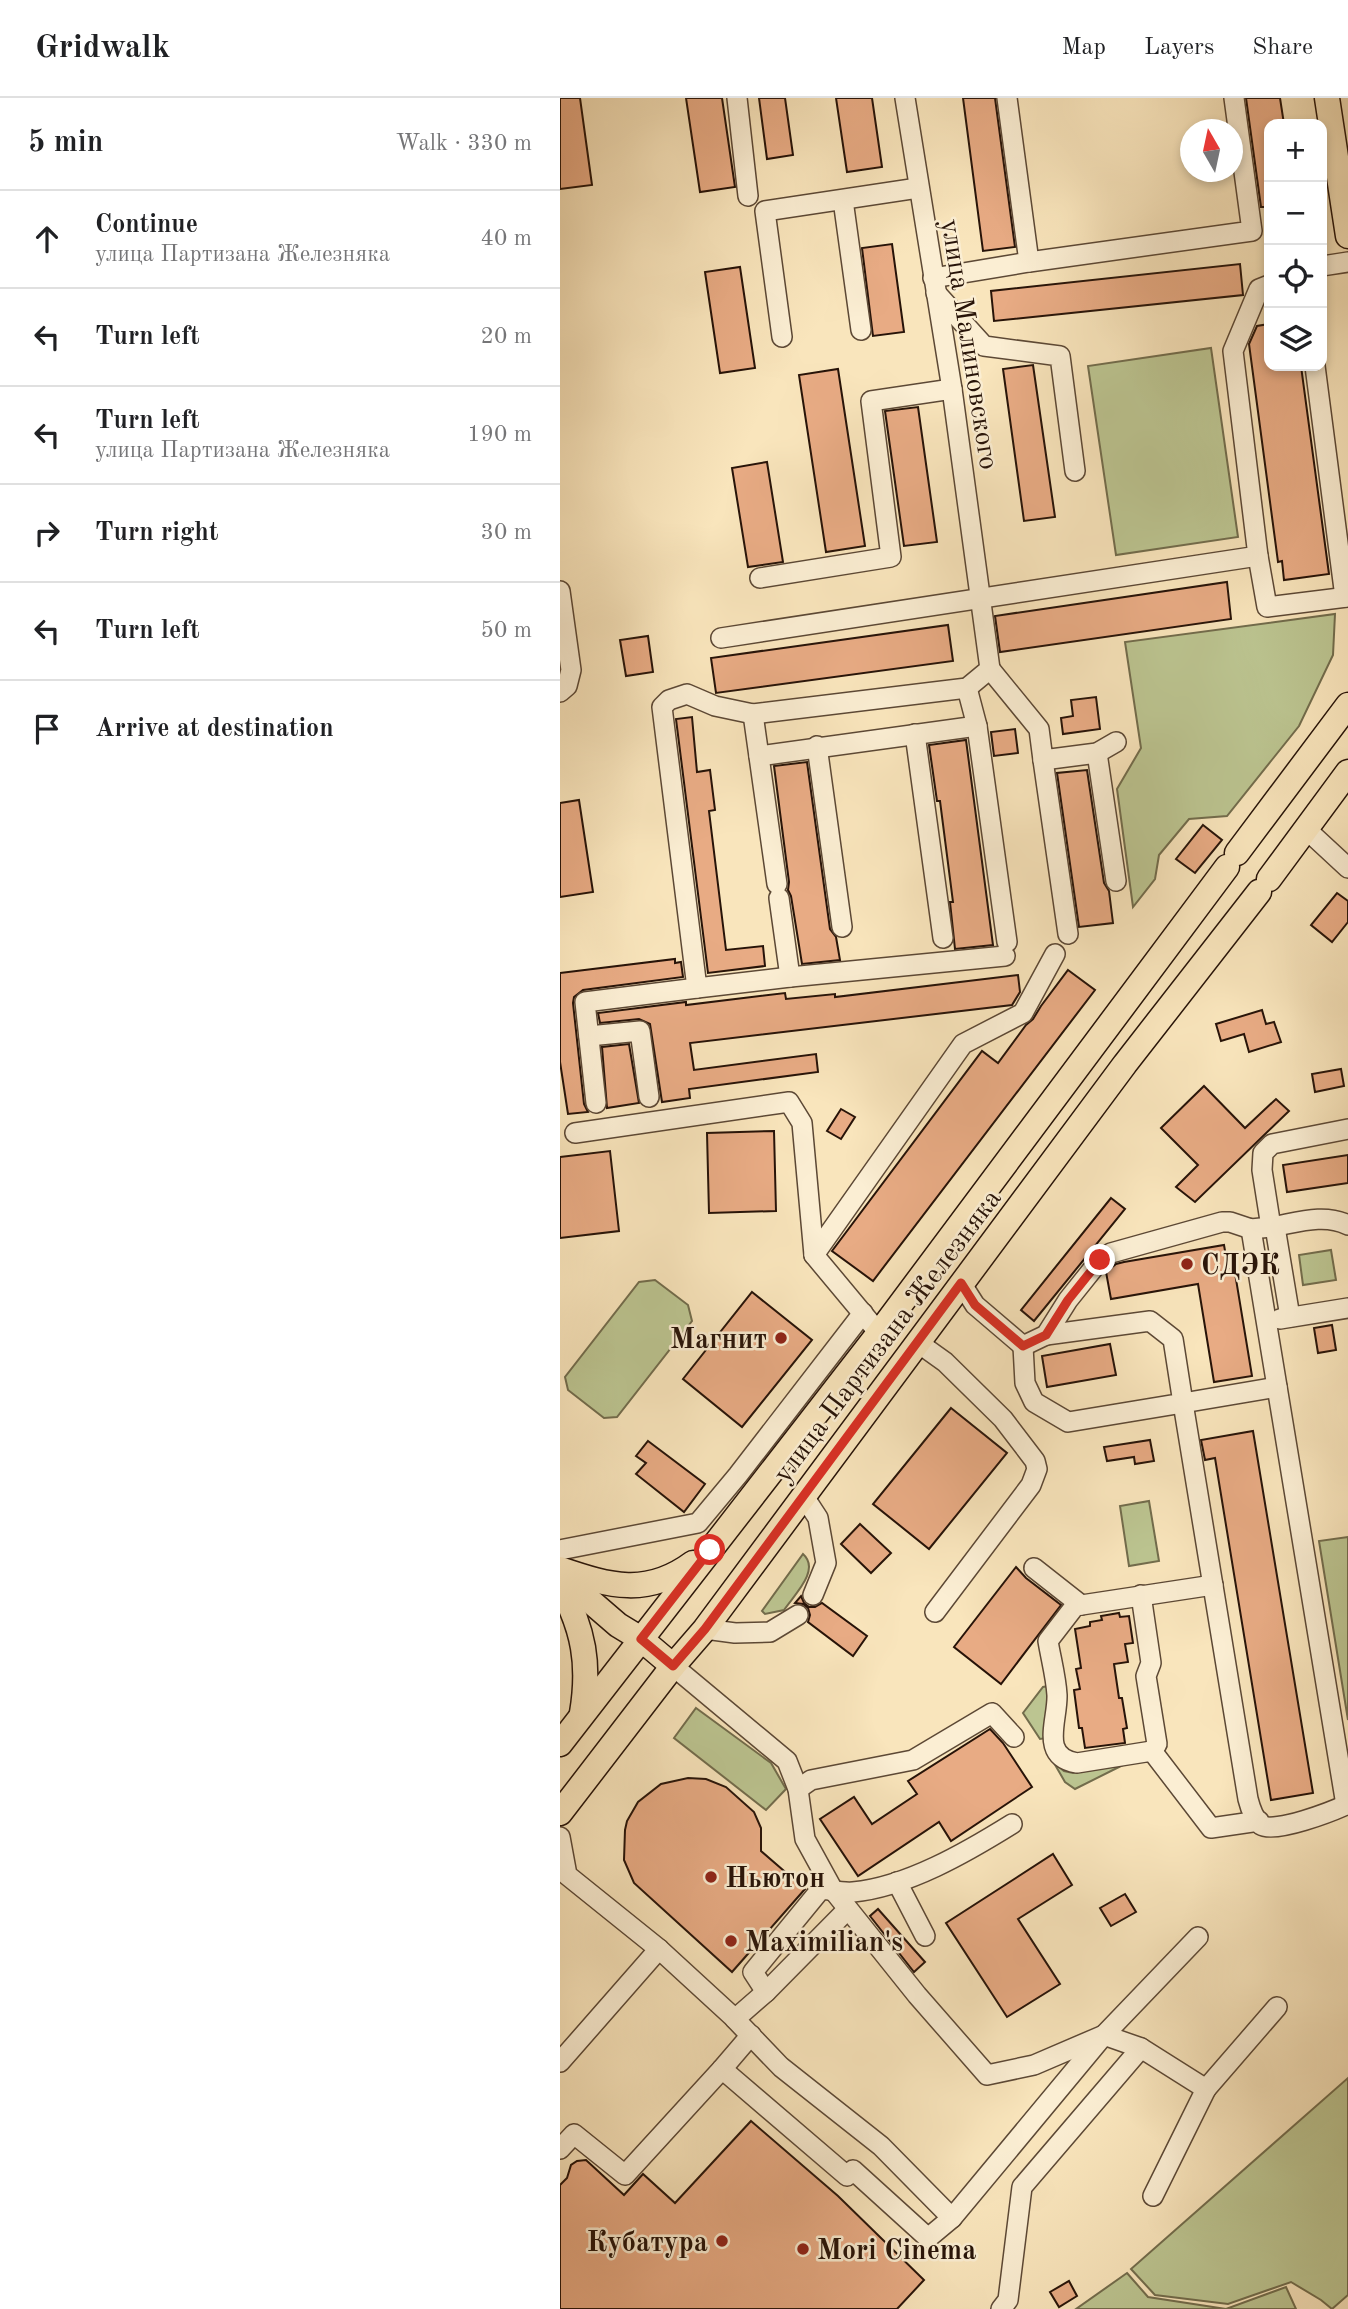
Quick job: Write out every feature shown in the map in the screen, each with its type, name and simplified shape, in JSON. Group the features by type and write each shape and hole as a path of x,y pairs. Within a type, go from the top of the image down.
{"main road":[{"path":"1328,98 1348,236"},
{"name":"улица Партизана Железняка","path":"560,1744 713,1547 747,1483 879,1332 1348,705"},
{"name":"улица Партизана Железняка","path":"560,1813 673,1666 705,1629 1125,1064 1307,830 1348,772"},
{"path":"560,1569 605,1583 651,1585 677,1575 713,1547"},
{"path":"560,1575 618,1625 641,1639 673,1666"},
{"path":"560,1586 573,1610 583,1645 587,1683 582,1713"}],"street":[{"path":"737,98 748,196"},
{"name":"улица Малиновского","path":"905,98 951,389 990,669"},
{"path":"1007,98 1029,262"},
{"path":"1075,471 1060,356 984,346 934,285 1029,262 1251,231 1234,98"},
{"path":"782,337 765,211 918,188"},
{"path":"843,200 861,330"},
{"path":"1327,266 1348,262"},
{"path":"1264,287 1259,289 1233,352 1258,556 1267,607 1347,597 1316,371"},
{"path":"760,578 891,557 871,401 951,389"},
{"path":"721,638 1258,556"},
{"path":"560,591 571,670 567,686 560,692"},
{"path":"697,988 662,707 669,700 687,694 715,706 753,714 967,688 990,669 1039,729 1068,934"},
{"path":"596,1103 585,1002 1006,949 977,726 967,688"},
{"path":"753,714 790,977"},
{"path":"759,756 977,726"},
{"path":"915,734 943,938"},
{"path":"1043,760 1097,753 1116,742"},
{"path":"817,747 842,927"},
{"path":"1097,753 1115,881"},
{"path":"1307,830 1348,868"},
{"path":"814,1255 963,1044 1023,1013 1055,954"},
{"path":"589,1036 640,1031 649,1097"},
{"path":"575,1133 789,1102 802,1123 814,1255 879,1332"},
{"path":"1023,1346 1046,1335 1150,1321 1173,1339 1248,1800 1262,1825 1271,1828 1296,1823 1347,1805 1266,1321 1266,1228 1262,1170 1263,1153 1272,1144 1348,1129"},
{"path":"1046,1335 1068,1300 1100,1260 1111,1253 1223,1222 1266,1228 1324,1219 1348,1225"},
{"path":"1266,1228 1290,1317"},
{"path":"961,1283 975,1305 1023,1346 1025,1383 1034,1402 1068,1422 1277,1387"},
{"path":"1266,1321 1348,1308"},
{"path":"560,1550 698,1523 747,1483 863,1313"},
{"path":"917,1342 945,1362 1003,1419 1037,1469 1031,1485 935,1612"},
{"path":"803,1496 818,1518 826,1563 813,1595"},
{"path":"698,1523 713,1547"},
{"path":"1034,1568 1081,1605"},
{"path":"1141,1595 1152,1663 1146,1675 1157,1744 1152,1751 1077,1763 1066,1762 1057,1753 1052,1730 1057,1697 1048,1641 1076,1606 1141,1595 1213,1585"},
{"path":"705,1629 735,1633 770,1632 798,1615"},
{"path":"673,1666 787,1761 798,1789 806,1839 833,1890 917,1995 987,2075 1034,2065 1104,2035 1140,2048 1206,2089"},
{"path":"798,1789 811,1780 913,1760 992,1713 1014,1737"},
{"path":"1152,1751 1211,1828 1259,1821"},
{"path":"766,1992 753,1972 821,1889 849,1893 897,1882 964,1854 1012,1824"},
{"path":"560,1837 567,1875 659,1949 735,2019 781,2067 881,2146 952,2218"},
{"path":"897,1882 925,1936"},
{"path":"735,2019 766,1992 847,1910"},
{"path":"722,2069 847,2176 853,2170 928,2238 952,2218 1104,2035 1198,1937"},
{"path":"560,2062 659,1949"},
{"path":"1153,2196 1206,2089 1276,2007"},
{"path":"560,2149 574,2134 625,2175 751,2035"},
{"path":"1001,2309 1008,2300 1022,2187 1140,2048"}],"green space":[{"path":"1211,348 1238,537 1116,555 1088,366"},
{"path":"1335,614 1333,655 1299,726 1227,816 1189,819 1159,855 1155,879 1133,907 1117,789 1141,748 1125,642"},
{"path":"1331,1250 1336,1280 1303,1285 1299,1255"},
{"path":"655,1280 688,1305 692,1321 617,1417 604,1418 568,1390 565,1377 639,1282"},
{"path":"1149,1501 1159,1561 1129,1566 1120,1506"},
{"path":"1348,1537 1348,1720 1319,1541"},
{"path":"803,1554 809,1567 804,1582 784,1610 765,1614 762,1611"},
{"path":"1048,1686 1047,1738 1040,1739 1023,1713 1043,1687"},
{"path":"696,1708 771,1763 786,1789 766,1810 674,1738"},
{"path":"1054,1763 1064,1771 1073,1773 1123,1765 1075,1789 1065,1782"},
{"path":"1348,2078 1348,2295 1332,2309 1291,2282 1228,2304 1155,2295 1131,2269"},
{"path":"1127,2273 1148,2297 1226,2309 1076,2309"},
{"path":"1286,2287 1296,2309 1226,2309"}],"building":[{"path":"560,98 580,98 592,185 560,189"},
{"path":"686,98 722,98 735,187 700,192"},
{"path":"759,98 785,98 793,155 767,159"},
{"path":"836,98 872,98 882,167 847,172"},
{"path":"963,98 995,98 1015,247 983,251"},
{"path":"1246,98 1280,98 1283,119 1264,119 1264,207 1261,207"},
{"path":"892,244 904,332 873,336 862,248"},
{"path":"1240,264 1243,295 994,321 991,291"},
{"path":"740,267 755,368 720,373 705,272"},
{"path":"1264,325 1264,371 1302,371 1329,574 1284,580 1282,561 1278,562 1249,344 1257,326"},
{"path":"1033,365 1055,517 1024,521 1003,369"},
{"path":"838,369 865,546 826,552 799,375"},
{"path":"918,407 937,542 904,546 885,411"},
{"path":"767,462 783,562 748,567 732,468"},
{"path":"1227,582 1231,619 1000,652 995,616"},
{"path":"948,625 953,661 716,693 711,658"},
{"path":"648,636 653,672 626,676 620,640"},
{"path":"1096,697 1100,729 1063,734 1061,718 1073,716 1071,700"},
{"path":"692,717 697,772 710,770 715,810 709,811 726,950 763,946 765,966 708,973 676,719"},
{"path":"1015,729 1018,753 994,756 991,732"},
{"path":"966,740 993,945 955,949 950,902 953,902 940,801 937,801 929,745"},
{"path":"807,762 830,929 836,937 840,960 802,964 788,890 774,766"},
{"path":"1087,770 1104,883 1109,891 1113,923 1079,927 1057,773"},
{"path":"579,800 593,892 560,897 560,803"},
{"path":"1203,825 1222,840 1195,873 1176,859"},
{"path":"1337,893 1348,901 1348,922 1332,942 1311,925"},
{"path":"675,959 675,963 681,962 683,977 583,990 574,997 584,1104 588,1112 568,1114 560,1062 560,973"},
{"path":"1068,970 1095,990 873,1281 832,1251 982,1051 998,1063"},
{"path":"1018,975 1020,992 1012,1005 690,1043 694,1070 816,1054 818,1072 689,1089 690,1098 662,1102 650,1024 639,1019 600,1023 598,1013 785,993 786,999 835,994 835,997"},
{"path":"1262,1010 1266,1024 1274,1022 1281,1042 1249,1052 1244,1034 1221,1041 1216,1024"},
{"path":"629,1044 639,1103 607,1108 602,1047"},
{"path":"1341,1069 1344,1086 1315,1092 1312,1074"},
{"path":"1204,1086 1245,1128 1276,1099 1289,1111 1195,1202 1176,1187 1198,1165 1161,1128"},
{"path":"841,1109 855,1117 841,1139 827,1131"},
{"path":"774,1131 776,1211 709,1213 707,1133"},
{"path":"610,1151 619,1231 560,1238 560,1157"},
{"path":"1348,1155 1348,1183 1287,1192 1283,1165"},
{"path":"1111,1198 1125,1209 1034,1321 1021,1310"},
{"path":"1224,1245 1228,1268 1234,1267 1252,1376 1214,1382 1198,1284 1111,1299 1106,1272 1116,1264 1124,1262"},
{"path":"752,1292 812,1340 742,1427 683,1379"},
{"path":"1332,1325 1336,1350 1318,1353 1314,1328"},
{"path":"1110,1344 1116,1375 1047,1387 1042,1356"},
{"path":"951,1408 1007,1453 929,1549 873,1504"},
{"path":"1253,1431 1313,1793 1271,1800 1215,1458 1205,1460 1201,1440"},
{"path":"1150,1440 1154,1461 1135,1464 1134,1457 1107,1461 1104,1447"},
{"path":"648,1441 705,1484 684,1512 636,1474 646,1463 636,1456"},
{"path":"860,1524 891,1553 871,1573 841,1544"},
{"path":"1016,1567 1061,1605 1001,1684 954,1647"},
{"path":"801,1596 809,1607 822,1603 867,1636 853,1656 808,1622 808,1608 795,1603"},
{"path":"1119,1613 1120,1617 1129,1616 1133,1643 1125,1644 1128,1662 1114,1664 1127,1728 1123,1729 1125,1743 1085,1748 1082,1728 1079,1728 1074,1690 1080,1689 1076,1669 1081,1668 1075,1629 1102,1620 1101,1616"},
{"path":"990,1729 1003,1743 1032,1787 951,1841 939,1822 858,1876 820,1819 854,1797 872,1824 917,1794 908,1781"},
{"name":"Ньютон","path":"688,1778 706,1779 726,1787 754,1812 761,1828 761,1851 805,1889 732,1972 634,1883 624,1860 627,1821 638,1802 661,1784"},
{"path":"1053,1854 1072,1885 1018,1919 1060,1984 1007,2017 946,1923"},
{"path":"1125,1894 1136,1912 1111,1926 1100,1908"},
{"path":"878,1909 925,1962 914,1972 870,1916"},
{"name":"Кубатура","path":"751,2121 838,2196 924,2280 897,2309 560,2309 560,2185 567,2178 571,2165 586,2160 624,2195 643,2174 675,2203"},
{"path":"1069,2281 1077,2296 1059,2307 1050,2292"}],"place":[{"name":"СДЭК","path":"1187,1264"},
{"name":"Магнит","path":"781,1338"},
{"name":"Ньютон","path":"711,1877"},
{"name":"Maximilian's","path":"731,1941"},
{"name":"Кубатура","path":"722,2241"},
{"name":"Mori Cinema","path":"803,2249"}],"route":[{"path":"710,1550 641,1639 673,1666 705,1629 961,1283 975,1305 1023,1346 1046,1335 1068,1300 1100,1260"}]}
